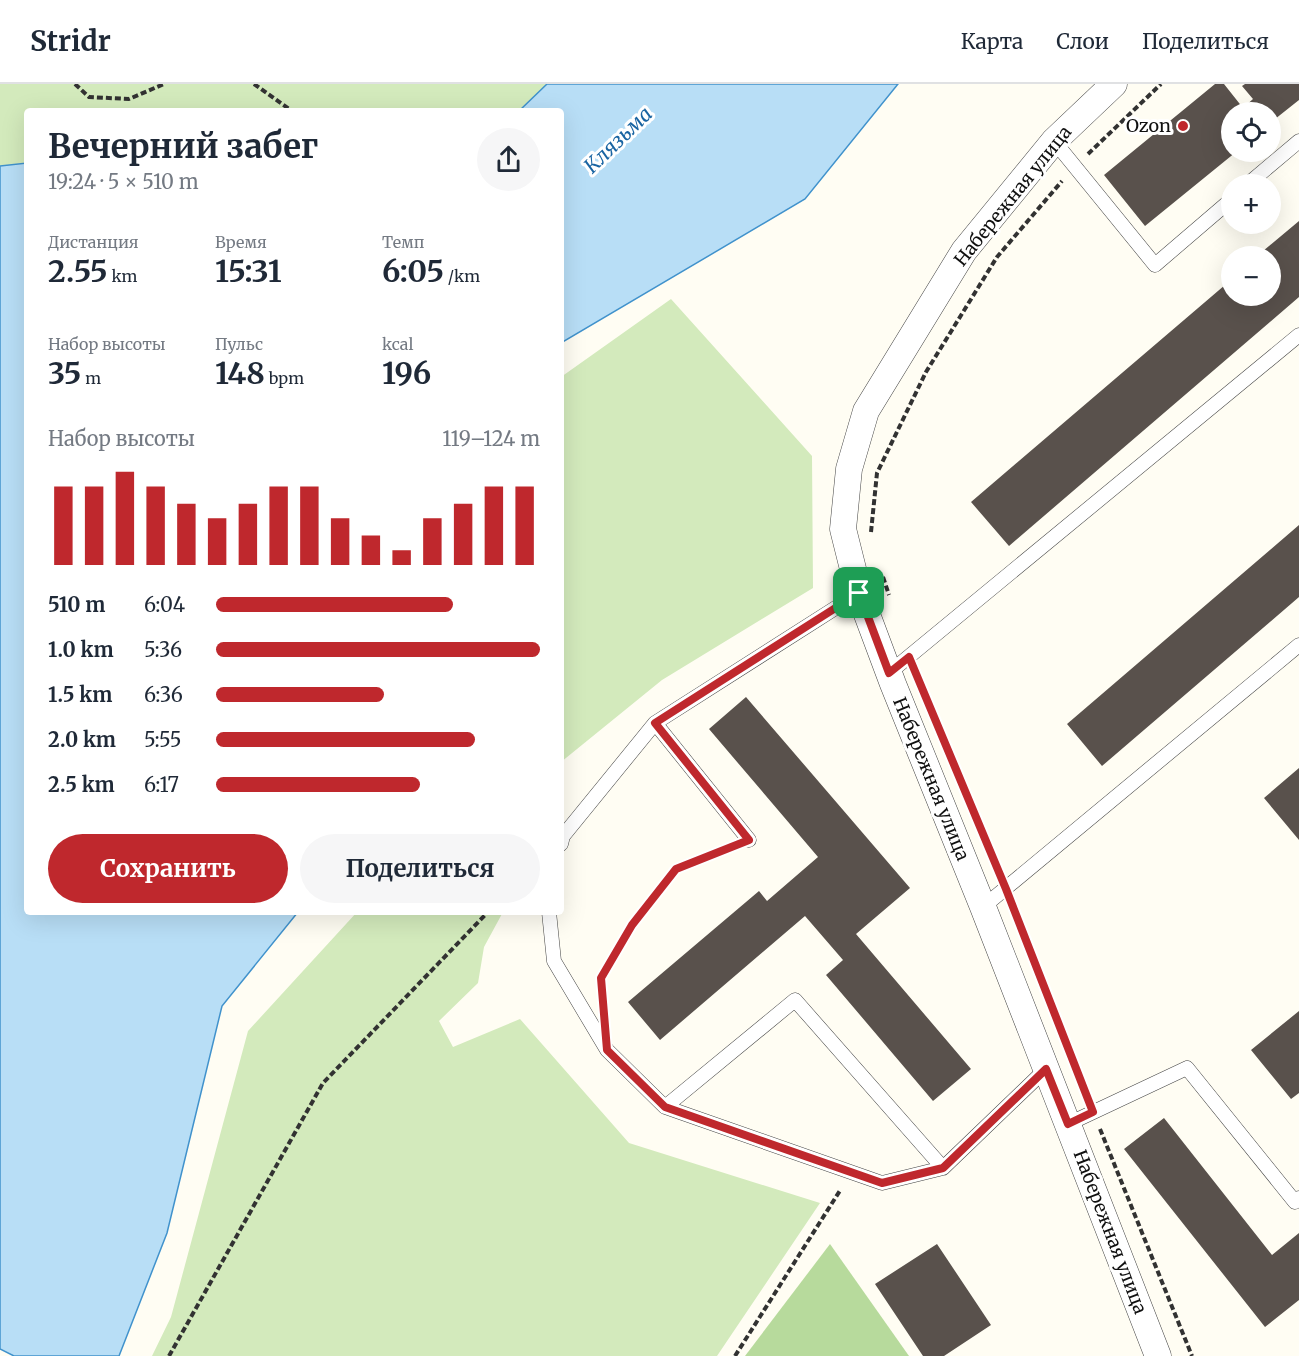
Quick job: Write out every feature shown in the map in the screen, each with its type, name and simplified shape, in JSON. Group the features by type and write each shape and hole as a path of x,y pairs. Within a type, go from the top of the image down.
{"street":[{"name":"Набережная улица","path":"1114,84 1054,141 964,251 866,411 849,469 843,529 859,593 889,673 1158,1356"}],"lane":[{"path":"1054,141 1155,265 1221,208"},
{"path":"1260,174 1299,141"},
{"path":"889,673 1299,334"},
{"path":"564,835 655,723 859,593"},
{"path":"983,907 1299,645"},
{"path":"655,723 749,840"},
{"path":"549,915 554,961 607,1050 665,1107 882,1183 943,1168 1046,1069"},
{"path":"665,1107 795,1000 943,1168"},
{"path":"1068,1124 1187,1068 1296,1202 1299,1198"}],"path":[{"path":"75,84 89,97 129,99 164,84"},
{"path":"254,84 288,108"},
{"path":"871,537 877,473 926,372 997,257 1075,167 1161,84"},
{"path":"881,570 891,602"},
{"path":"604,1009 601,978 632,925 676,869 749,840"},
{"path":"1006,889 1192,1356"},
{"path":"169,1356 323,1083 485,915"},
{"path":"735,1356 852,1173"}],"green space":[{"path":"0,84 547,84 522,108 24,108 24,163 0,166"},
{"path":"671,299 812,456 813,588 662,680 564,760 564,375"},
{"path":"354,915 501,915 484,947 478,983 439,1021 453,1047 520,1019 629,1143 820,1203 717,1356 152,1356 171,1317 248,1031"},
{"path":"830,1244 909,1356 745,1356"}],"water":[{"name":"Клязьма","path":"547,84 898,84 805,199 564,341 564,108 522,108"},
{"path":"24,163 24,915 296,915 222,1006 167,1233 119,1356 14,1356 0,1349 0,166"}],"building":[{"path":"1215,84 1224,84 1238,102 1221,102 1221,162 1224,162 1145,226 1104,175"},
{"path":"1245,84 1299,84 1299,100 1281,114 1281,102 1250,102 1253,99 1242,86"},
{"path":"1299,221 1299,297 1009,546 971,502 1221,288 1221,306 1281,306 1281,246 1269,246"},
{"path":"1299,525 1299,597 1102,766 1067,724"},
{"path":"746,697 910,888 856,934 971,1069 933,1101 826,975 843,960 805,916 660,1040 628,1002 759,891 767,901 818,857 709,729"},
{"path":"1299,768 1299,840 1264,798"},
{"path":"1299,1011 1299,1093 1291,1099 1251,1050"},
{"path":"1164,1118 1272,1255 1299,1233 1299,1300 1265,1327 1124,1149"},
{"path":"937,1244 991,1325 944,1356 923,1356 875,1284"}],"place":[{"name":"Ozon","path":"1183,126"}],"route":[{"path":"859,593 889,673 909,657 1006,889 1093,1112 1068,1124 1046,1069 943,1168 882,1183 665,1107 607,1050 601,978 632,925 676,869 749,840 655,723 859,593"}]}
